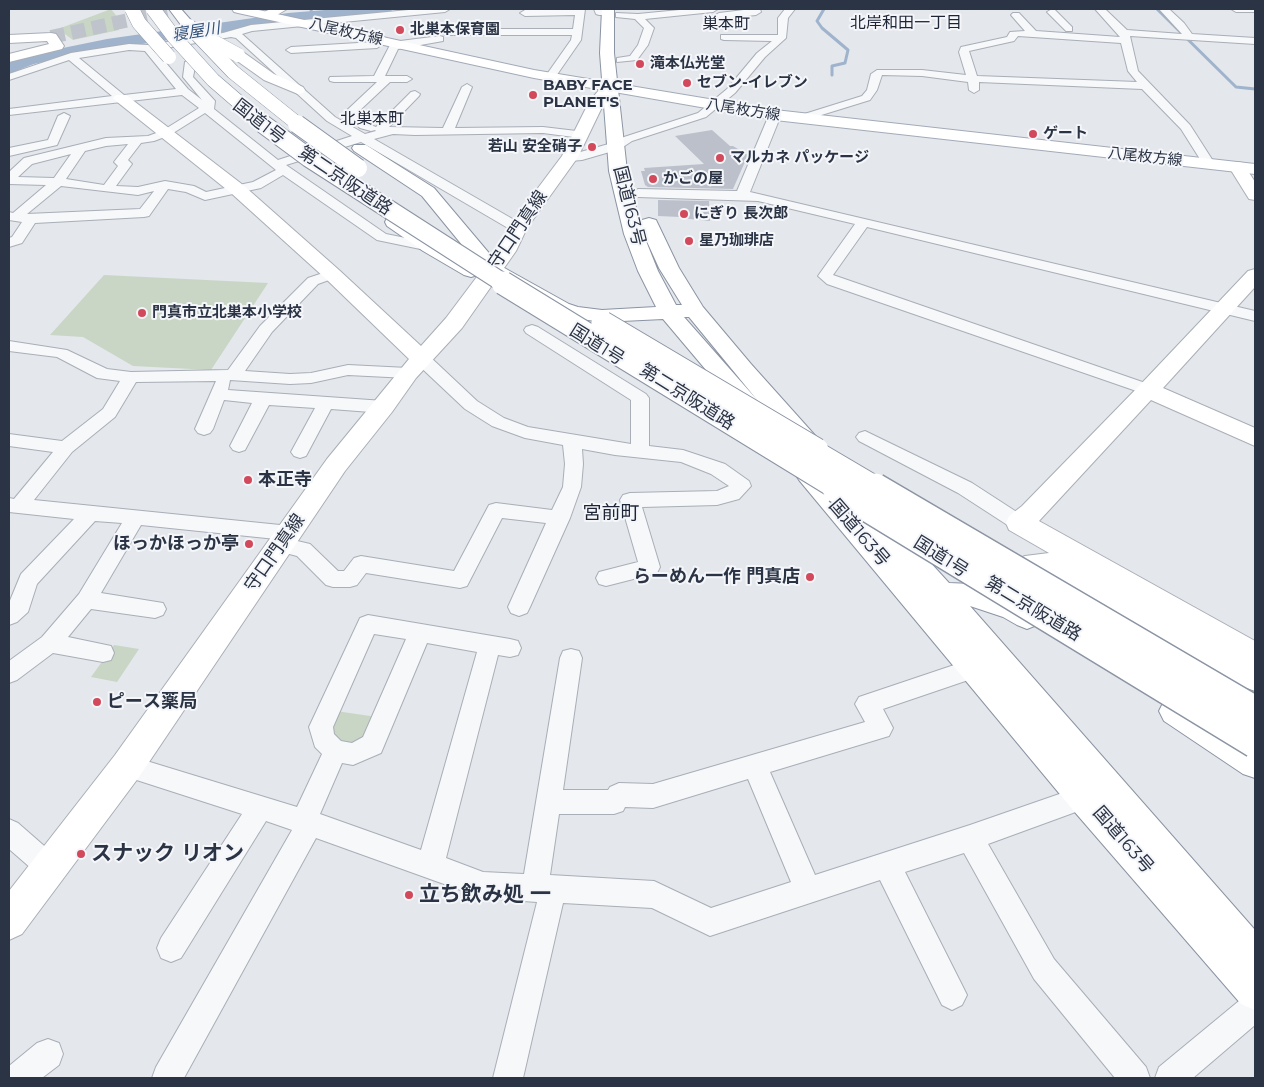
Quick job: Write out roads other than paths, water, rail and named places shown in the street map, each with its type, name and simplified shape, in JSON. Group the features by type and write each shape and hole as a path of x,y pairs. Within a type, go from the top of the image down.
{"main road":[{"path":"132,9 139,23 173,61 211,95 267,127"},
{"name":"第二京阪道路","path":"152,9 174,37 213,80 267,127 309,158 448,249 1255,743"},
{"name":"国道1号","path":"152,9 181,19 235,63 277,110 332,151 474,243 659,357 870,482 1255,704"},
{"name":"八尾枚方線","path":"238,9 273,13 302,22 550,78 775,115 1255,169"},
{"name":"国道163号","path":"610,11 621,60 617,89 603,106 622,142 657,245 695,310 929,598 975,668 1255,959"},
{"name":"国道163号","path":"610,11 607,53 617,89 622,142 618,171 633,234 648,271 670,314 929,598 1097,793 1255,990"},
{"name":"第二京阪道路","path":"181,19 192,34 231,76 290,154 328,152 469,245 563,302 876,489 1255,711"},
{"name":"国道1号","path":"181,19 190,69 227,97 290,154 307,160 445,250 1102,656 1255,748"},
{"path":"9,38 51,38 57,46 9,58"},
{"path":"235,63 298,90"},
{"path":"235,63 361,143 428,192 488,274"},
{"path":"121,98 237,189 332,274 414,366"},
{"name":"守口門真線","path":"9,921 127,766 336,465 384,407 414,366 454,324 488,274 509,248 518,228 570,157 581,134 603,106"},
{"path":"290,154 430,247 574,313 602,316 670,314 695,310"},
{"path":"1237,167 1255,194"},
{"path":"1255,276 1019,524 1255,656"},
{"path":"1148,390 1255,438"},
{"path":"929,598 992,583 1025,568 1044,564 1067,563 1100,569"},
{"path":"992,583 1072,581 1101,589 1255,678"},
{"path":"929,598 972,595 1013,608 1255,763"}],"street":[{"path":"9,77 71,56 129,47 148,48 232,34 250,28 445,9"},
{"path":"610,11 638,17 716,12 738,14 756,12 756,9"},
{"path":"570,157 578,157 702,115 731,91 762,55 783,36 783,18 790,9"},
{"path":"1100,9 1124,35 1134,71 1145,86 1186,128 1209,164"},
{"path":"1164,9 1181,25 1188,35"},
{"path":"1238,10 1255,9"},
{"path":"525,13 579,10 576,40 550,78"},
{"path":"1052,12 1069,29"},
{"path":"535,31 539,13"},
{"path":"738,14 744,25 743,37"},
{"path":"1016,15 1030,31 1124,35 1188,35 1255,41"},
{"path":"621,60 633,58 643,45 649,28 638,17"},
{"path":"974,91 973,79 964,52 965,49 1011,39 1013,34 1030,31 1069,29 1124,35"},
{"path":"578,32 535,31 442,36 400,44 394,47 383,78 352,110 350,115 364,126 381,130 415,132 543,130 581,134"},
{"path":"232,34 239,36 331,119 361,143 518,228"},
{"path":"724,37 781,38"},
{"path":"291,50 378,46 384,40"},
{"path":"148,48 184,91 218,118 290,154 356,221 382,237 430,247"},
{"path":"71,56 121,98"},
{"path":"350,66 339,79 407,79"},
{"path":"190,69 209,101 209,109"},
{"path":"802,118 866,98 872,90 876,74 882,72 922,73 973,79 1145,86"},
{"path":"448,130 467,87"},
{"path":"11,114 184,91"},
{"path":"9,179 58,182 138,191 165,186 189,189 205,196 257,184 290,154 361,143 381,130 415,94"},
{"path":"319,107 352,110"},
{"path":"9,179 28,161 106,142 138,141 166,133 198,112 209,109"},
{"path":"742,195 775,115"},
{"path":"9,152 53,142 64,116"},
{"path":"62,218 102,188 126,164 120,162 138,141"},
{"path":"13,216 58,182 81,148"},
{"path":"13,216 32,219 144,213 165,186"},
{"path":"638,193 742,195 1255,316"},
{"path":"9,243 17,240 32,219"},
{"path":"863,223 825,276 832,281 1148,390"},
{"path":"204,429 217,394 266,329 313,281 332,274"},
{"path":"532,330 640,398 640,452"},
{"path":"9,346 61,354 103,374 131,377 230,375 290,379 311,378 348,370 414,366 498,422 525,432 640,452 683,456 718,469 742,486 732,494 717,498 630,500 650,567 606,578"},
{"path":"14,505 66,448 109,413 131,377"},
{"path":"217,394 384,407"},
{"path":"239,446 263,399"},
{"path":"300,452 326,403"},
{"path":"865,437 965,488 1019,524"},
{"path":"9,440 66,448"},
{"path":"519,608 572,487 574,464 572,441"},
{"path":"14,505 136,517 285,539 303,548 333,579 350,579 361,564 460,580 496,510 560,518"},
{"path":"9,616 20,606 28,580 91,514"},
{"path":"9,673 50,643 86,600 136,517"},
{"path":"86,600 155,609"},
{"path":"420,633 372,745 353,754 335,751 323,739 321,727 368,624 510,648"},
{"path":"50,643 103,652"},
{"path":"430,867 486,653"},
{"path":"508,1078 544,889 550,802 571,658"},
{"path":"550,802 614,802 619,795 653,796 881,728 867,704 975,668"},
{"path":"167,1078 307,822 335,751"},
{"path":"127,766 307,822 483,885 654,896 710,922 970,838 1097,793"},
{"path":"755,766 808,890"},
{"path":"171,948 260,808"},
{"path":"9,832 49,868"},
{"path":"970,838 1044,969 1135,1078"},
{"path":"887,865 952,995"},
{"path":"1170,1078 1255,1006"},
{"path":"18,1078 48,1054"}],"waterway":[{"name":"寝屋川","path":"311,9 312,16"},
{"name":"寝屋川","path":"9,64 107,44 288,18 385,9"},
{"path":"824,9 817,21 822,28 848,50 845,63 832,66 832,75"},
{"path":"1157,9 1236,87 1255,89"},
{"name":"寝屋川","path":"9,71 44,56"}],"tunnel":[{"path":"51,37 180,9"}],"place":[{"name":"北巣本保育園","path":"400,30"},
{"name":"滝本仏光堂","path":"640,64"},
{"name":"セブン-イレブン","path":"687,83"},
{"name":"BABY FACE PLANET'S","path":"533,95"},
{"name":"ゲート","path":"1033,134"},
{"name":"若山 安全硝子","path":"592,147"},
{"name":"マルカネ パッケージ","path":"720,158"},
{"name":"かごの屋","path":"653,179"},
{"name":"にぎり 長次郎","path":"684,214"},
{"name":"星乃珈琲店","path":"689,241"},
{"name":"門真市立北巣本小学校","path":"142,313"},
{"name":"本正寺","path":"248,480"},
{"name":"ほっかほっか亭","path":"249,544"},
{"name":"らーめん一作 門真店","path":"810,577"},
{"name":"ピース薬局","path":"97,702"},
{"name":"スナック リオン","path":"81,854"},
{"name":"立ち飲み処 一","path":"409,895"}],"district":[{"name":"北岸和田一丁目","path":"906,23"},
{"name":"巣本町","path":"726,24"},
{"name":"北巣本町","path":"372,119"},
{"name":"宮前町","path":"611,513"}]}
